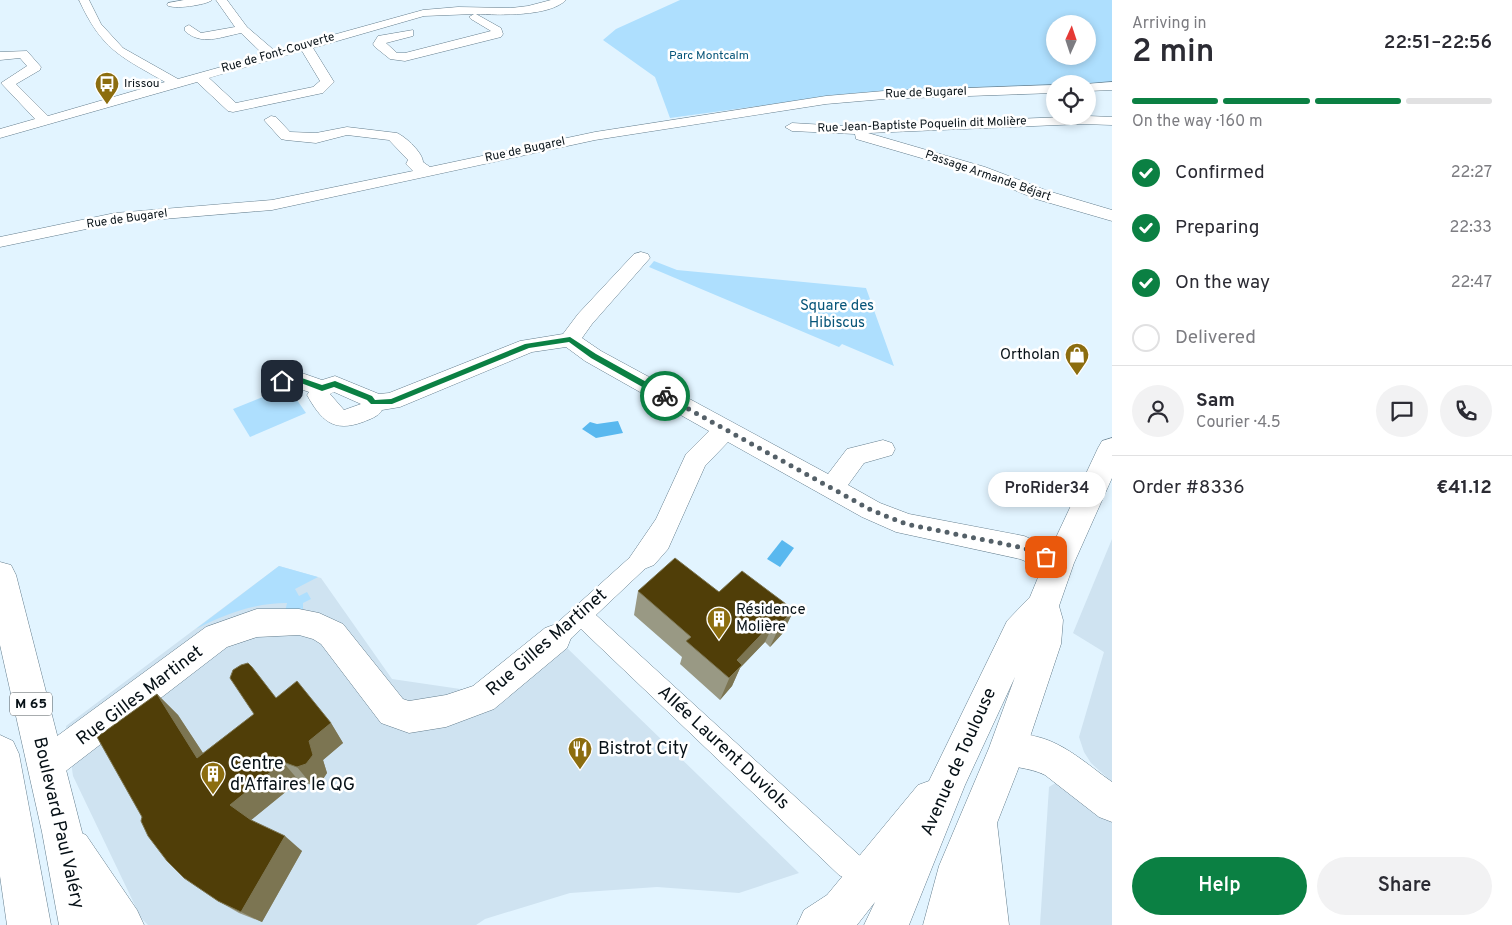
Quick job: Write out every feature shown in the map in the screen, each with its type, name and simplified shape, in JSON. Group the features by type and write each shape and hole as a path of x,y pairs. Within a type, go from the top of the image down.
{"main road":[{"name":"Avenue de Toulouse","path":"886,925 898,903 950,776 1019,632 1043,606 1059,563 1112,448"},
{"name":"Boulevard Paul Valéry","path":"0,575 62,832 81,925"},
{"name":"Avenue de Toulouse","path":"945,925 960,866 1007,749 1044,644 1047,620 1043,606"},
{"path":"0,754 29,925"},
{"path":"819,925 842,910 950,776"},
{"path":"979,822 987,925"},
{"path":"62,832 122,925"}],"street":[{"path":"84,0 96,25 119,51 176,83"},
{"path":"172,5 207,0"},
{"path":"221,0 243,29 272,55"},
{"name":"Rue de Font-Couverte","path":"0,134 435,10 492,11 531,8 561,0"},
{"path":"448,24 492,11"},
{"path":"420,30 382,39 379,44 394,56 405,57 497,34 497,30 475,17"},
{"path":"189,29 201,37 243,29"},
{"path":"199,76 233,108 318,90 327,82 311,54 304,46"},
{"path":"0,56 22,54 35,67 8,83 45,121"},
{"path":"1096,87 1112,86"},
{"name":"Rue de Bugarel","path":"0,242 115,218 280,203 336,194 421,166 594,136 826,100 884,95 1046,89"},
{"path":"271,120 286,136 316,138 347,131 392,136 398,139 421,166"},
{"name":"Rue Jean-Baptiste Poquelin dit Molière","path":"792,127 842,130 1082,120 1112,121"},
{"name":"Passage Armande Béjart","path":"842,130 979,170 1042,195 1110,210"},
{"path":"570,340 585,319 641,258"},
{"path":"373,403 392,402 528,346 570,340 594,356 871,510 906,524 1024,548 1059,563"},
{"path":"282,381 293,378 322,388 335,384 369,398 373,403"},
{"path":"322,388 318,395 333,416 337,418 355,416 371,408 373,403"},
{"name":"Rue Gilles Martinet","path":"46,765 217,637 242,626 271,621 299,622 332,634 393,712 409,717 446,711 483,698 556,638 644,557 658,541 695,461 725,429"},
{"path":"831,489 856,456 883,449"},
{"name":"Allée Laurent Duviols","path":"581,615 842,858 868,877"},
{"path":"1007,749 1039,754 1057,763 1112,804"},
{"path":"8,925 20,877"}],"shaded area":[{"path":"1112,539 1112,782 1091,763 1084,752 1079,737 1104,652 1073,633"},
{"path":"279,566 321,578 392,679 508,696 564,645 799,873 739,893 657,887 570,893 485,919 476,925 148,925 141,918 73,776 66,726"},
{"path":"1057,782 1112,815 1112,925 1040,925 1049,787"}],"green space":[{"name":"Parc Montcalm","path":"680,0 1112,0 1112,83 1096,84 1096,75 1046,75 1046,86 856,93 670,118 655,77 603,40 616,29"},
{"name":"Square des Hibiscus","path":"654,261 677,270 866,288 894,366 842,344 839,347 649,267"},
{"path":"288,387 306,413 250,437 233,409"},
{"path":"279,566 318,577 295,589 299,596 307,592 311,599 303,603 303,610 285,612 287,603 251,607 229,614 196,629"}],"water":[{"path":"618,421 623,433 596,438 582,429 590,422 597,424"},
{"path":"782,540 794,548 780,567 767,559"}],"building":[{"path":"675,558 719,592 742,571 794,610 781,623 776,619 737,660 742,665 729,678 686,641 691,637 638,591"},
{"name":"Centre d'Affaires le QG","path":"248,663 276,698 297,681 331,723 309,741 313,755 306,764 297,767 283,762 230,805 251,820 285,836 241,912 218,901 184,878 167,861 148,836 141,821 142,817 97,737 157,694 197,758 254,714 230,678 233,670"}],"way so far":[{"path":"665,396 871,510 906,524 1024,548 1046,557"}],"place":[{"name":"Irissou","path":"107,105"},
{"name":"Ortholan","path":"1077,376"},
{"name":"ProRider34","path":"1046,557"},
{"name":"Résidence Molière","path":"719,640"},
{"name":"Bistrot City","path":"580,770"},
{"name":"Centre d'Affaires le QG","path":"213,795"}],"route":[{"path":"282,381 293,378 322,388 335,384 369,398 373,403 392,402 528,346 552,341 570,340 594,356 665,396"}]}
